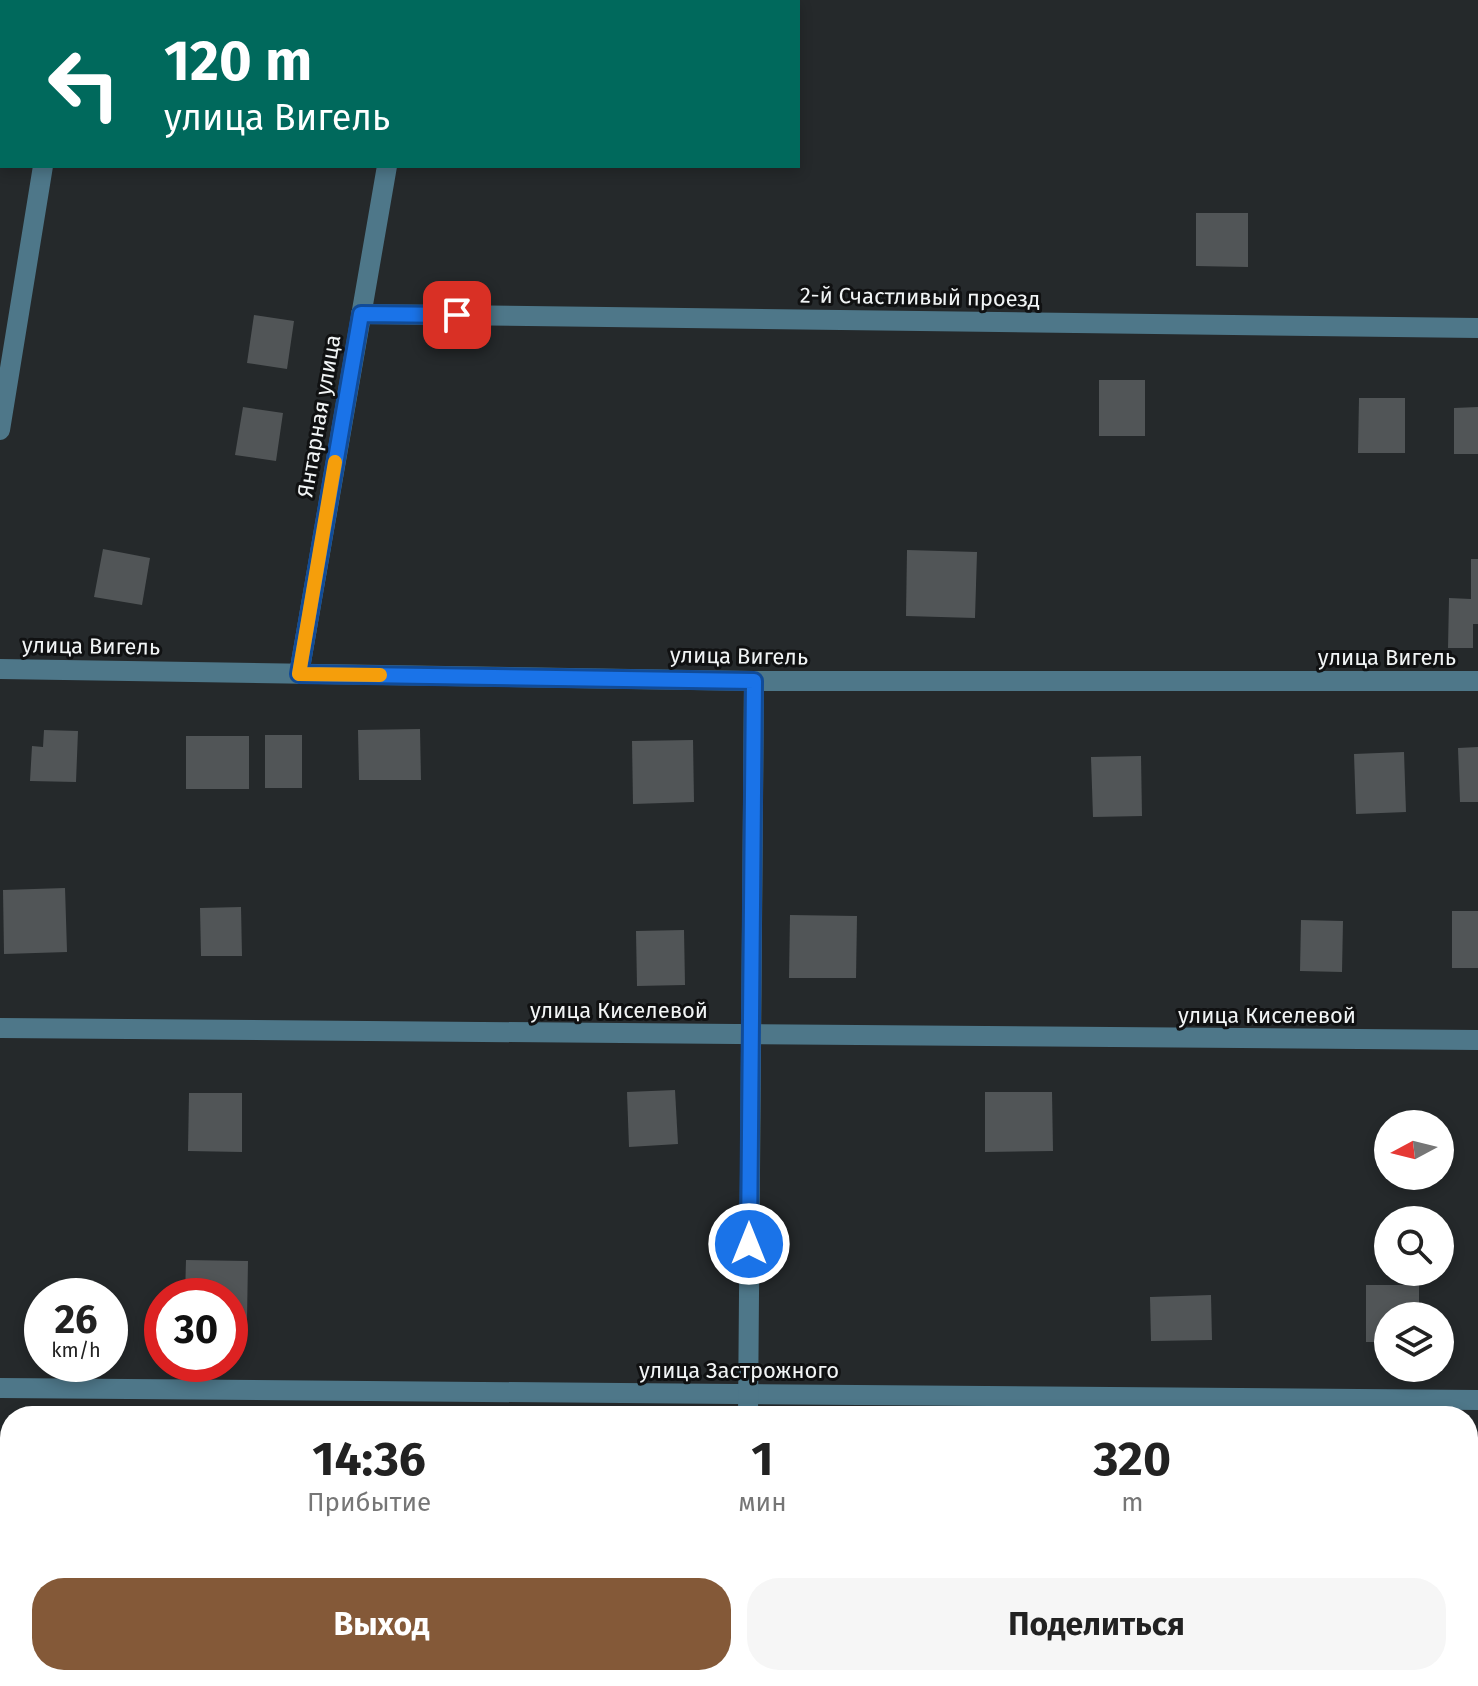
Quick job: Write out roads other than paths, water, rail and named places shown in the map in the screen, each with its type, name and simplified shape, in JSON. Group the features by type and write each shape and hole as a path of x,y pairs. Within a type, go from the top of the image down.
{"street":[{"path":"0,430 43,168"},
{"name":"Янтарная улица","path":"299,674 387,168"},
{"name":"2-й Счастливый проезд","path":"361,314 1478,328"},
{"name":"улица Вигель","path":"0,669 754,681 1478,681"},
{"path":"748,1406 754,681"},
{"name":"улица Киселевой","path":"0,1028 1478,1040"},
{"name":"улица Застрожного","path":"0,1388 1478,1400"}]}
